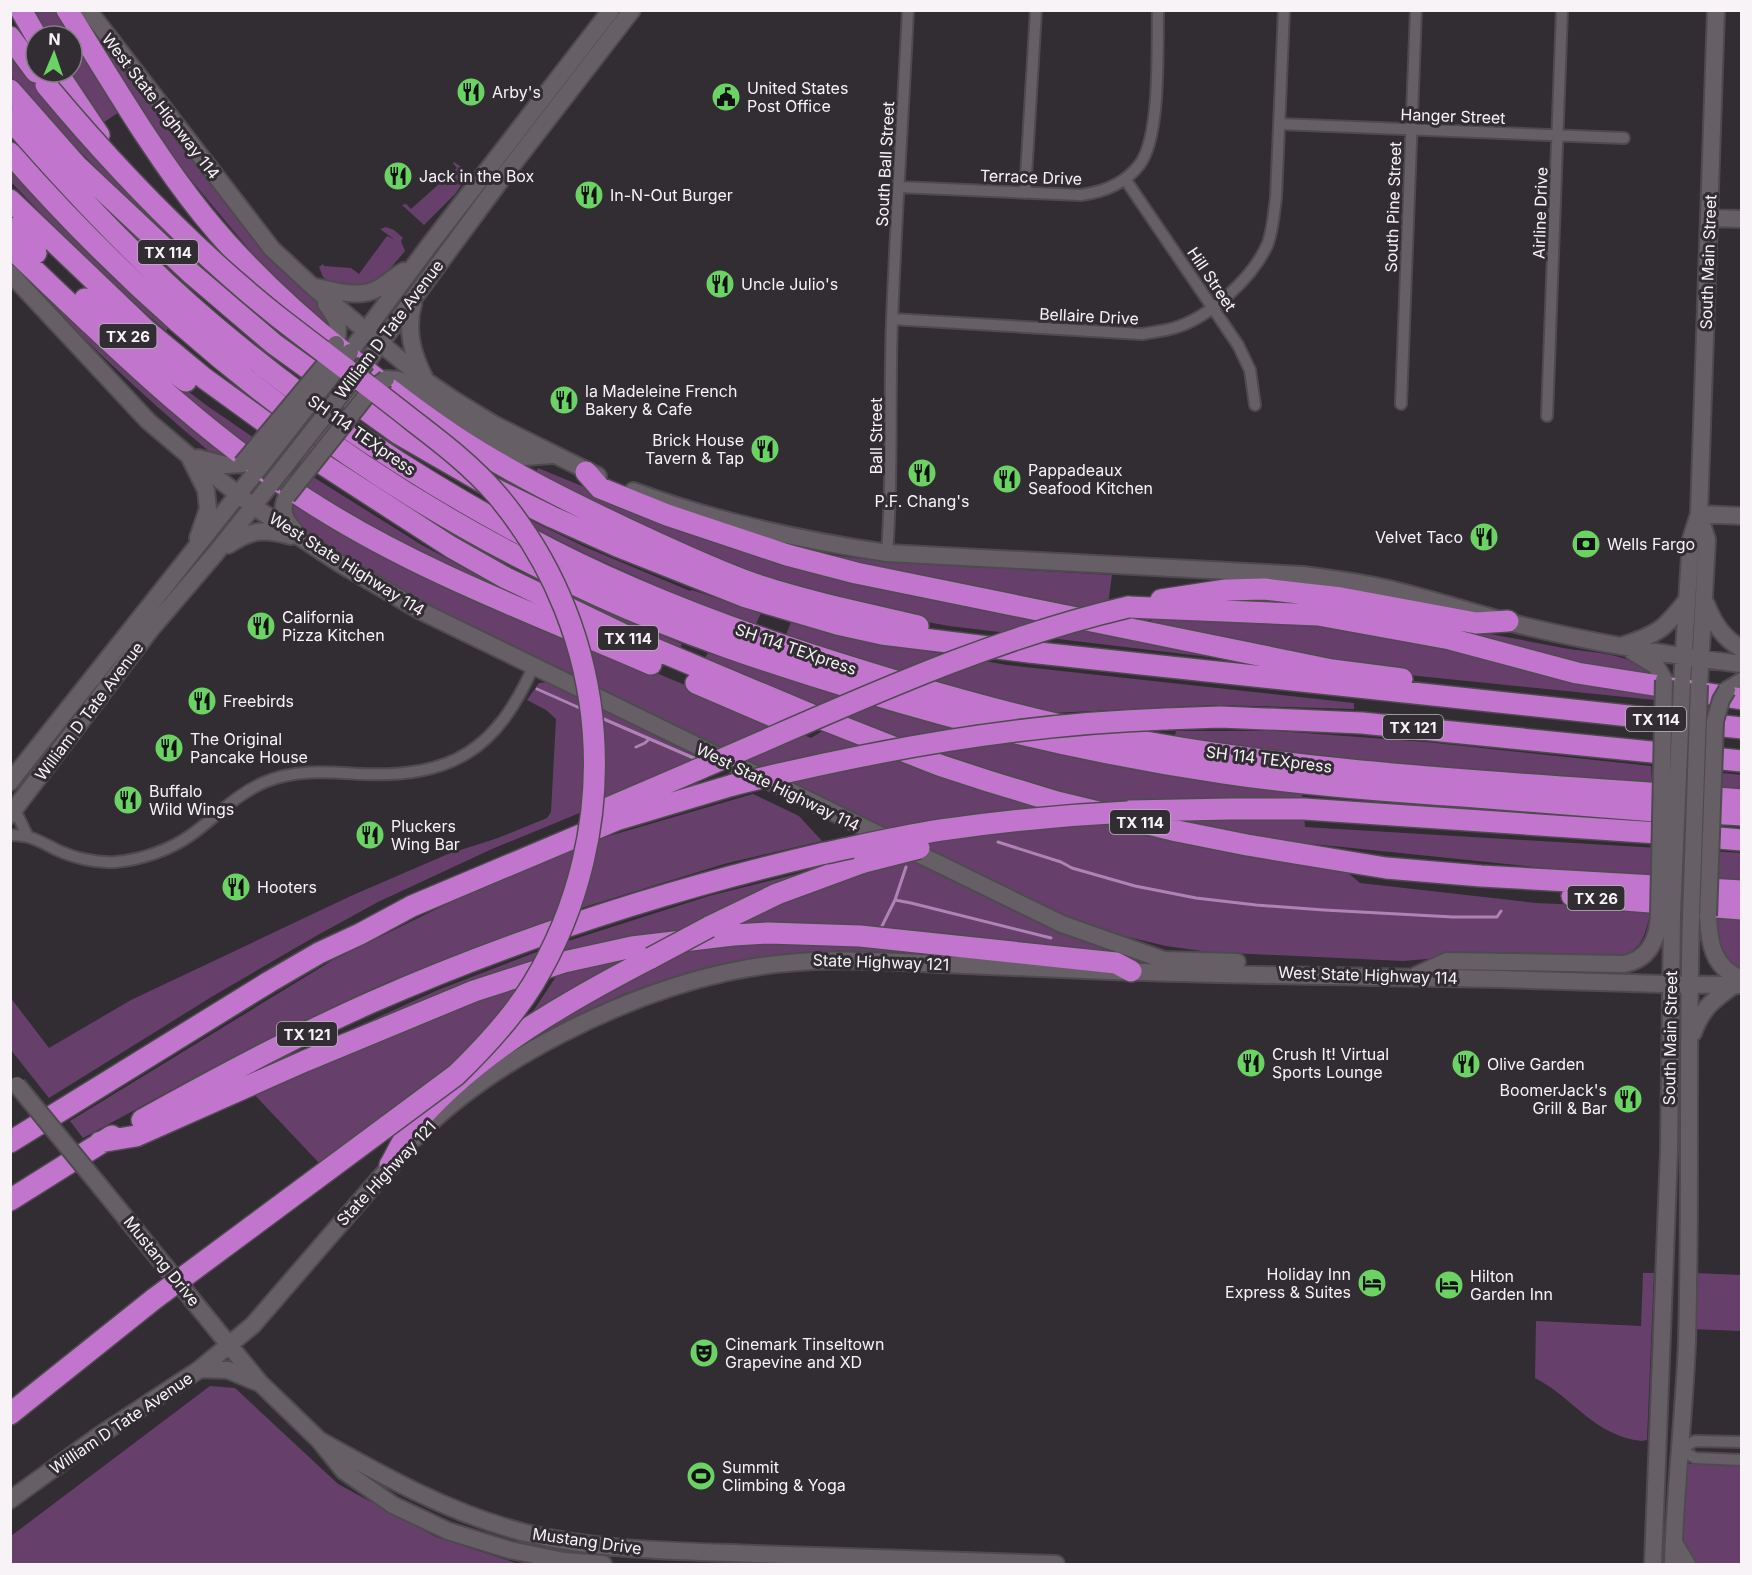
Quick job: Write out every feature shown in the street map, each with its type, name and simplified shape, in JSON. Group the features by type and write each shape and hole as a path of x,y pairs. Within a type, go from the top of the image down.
{"highway":[{"path":"21,10 29,24"},
{"path":"67,10 174,176 203,215 237,253 274,292 321,334 389,389 455,436 526,478 674,551 753,583 815,602 943,632 960,643"},
{"path":"10,37 24,53"},
{"path":"10,1414 154,1299 456,1075 485,1047 532,987 547,960 577,889 590,836 595,748 593,723 580,654 562,602 526,535 497,495 451,450 276,315 217,266 148,201 76,121 50,84"},
{"path":"53,84 87,118 119,163 176,231 256,313 318,365 343,395"},
{"name":"TX 114","path":"10,90 77,166 192,274 274,344 399,434 491,487 552,518 746,597 837,624 882,634 1029,652 1742,728"},
{"name":"SH 114 TEXpress","path":"10,119 62,179 178,294 235,344 279,377 368,442 474,508 527,538 662,600 792,649 922,690 1099,734 1301,765 1742,800"},
{"name":"SH 114 TEXpress","path":"10,153 91,241 164,311 261,393 352,458 462,526 517,556 594,594 713,643 792,670 965,721 1086,749 1158,762 1288,781 1368,789 1742,815"},
{"name":"TX 114","path":"10,200 146,330 204,378 321,463 506,578 590,620 699,669 812,715 988,781 1057,802 1258,847 1386,868 1481,876 1742,891"},
{"name":"TX 26","path":"10,228 91,305 139,346 255,433 402,527 424,529"},
{"path":"10,246 133,364 204,425 235,450 318,507 394,551 480,592 775,717 812,715"},
{"path":"586,472 600,488 667,515 787,555 856,573 1332,670 1530,695 1570,711"},
{"path":"412,906 432,884 923,673 1049,627 1128,607 1197,594 1226,590 1264,589 1341,598 1476,623 1508,621"},
{"path":"1128,607 1318,615 1450,639 1577,673 1737,690"},
{"name":"TX 121","path":"10,1142 269,982 319,953 412,906 616,820 733,785 829,762 929,742 1024,728 1116,720 1220,717 1362,723 1742,760"},
{"name":"TX 121","path":"10,1200 100,1142 237,1067 371,1002 533,939 661,896 751,870 825,853 940,830 1050,816 1231,809 1304,809 1742,840"},
{"path":"390,1165 407,1135 439,1100 522,1031 607,981 777,894 864,862 939,843 1104,824 1128,812"},
{"name":"TX 26","path":"1481,876 1499,891 1742,909"},
{"path":"100,1142 136,1136 305,1061 474,991 564,962 632,947 733,935 860,936 1116,963 1131,971"}],"main road":[{"name":"West State Highway 114","path":"88,10 272,249 313,287 426,381 495,425 586,472 676,507 792,538 887,553 1303,575 1362,583 1508,621 1622,646 1742,664"},
{"name":"William D Tate Avenue","path":"15,776 239,494 249,468 328,361 366,331 414,264 610,10"},
{"name":"William D Tate Avenue","path":"12,809 152,629 215,554 381,344 500,181 632,10"},
{"name":"South Main Street","path":"1653,1564 1670,1074 1670,984 1666,915 1691,539 1699,514 1716,10"},
{"path":"486,170 500,181"},
{"path":"1709,218 1742,219"},
{"path":"313,287 352,294 365,293 377,289 414,264"},
{"name":"West State Highway 114","path":"10,273 148,421 253,506 366,580 421,611 706,752 1062,924 1164,960 1258,963 1276,974 1670,984 1739,983"},
{"path":"313,287 335,316 343,348"},
{"path":"416,295 410,317 409,332 416,361 426,381"},
{"path":"300,538 284,516 283,510 287,496 370,391 386,380 399,380 494,441 524,457 553,455"},
{"path":"188,454 226,465 249,468"},
{"path":"188,454 206,490 208,509 193,551"},
{"path":"1699,514 1742,516"},
{"name":"South Main Street","path":"1673,1564 1687,1345 1690,1150 1689,984 1700,916 1699,685 1707,540 1699,514"},
{"path":"215,554 245,534 270,531 300,538"},
{"path":"1622,646 1659,631 1671,621 1687,600"},
{"path":"1704,601 1720,632 1742,649"},
{"path":"111,683 114,668 141,631 139,619"},
{"path":"1411,978 1447,961 1632,963 1650,949 1666,915 1664,680 1656,666 1622,646"},
{"path":"1690,1042 1701,1014 1710,1003 1739,983 1715,956 1700,916 1715,721 1721,700 1737,690"},
{"path":"12,809 20,789 15,776"},
{"name":"State Highway 121","path":"229,1345 253,1325 390,1165 427,1126 448,1108 525,1054 600,1014 653,993 727,972 776,963 831,959 1131,971 1276,974"},
{"path":"1670,1074 1679,1088 1679,1138 1690,1150"},
{"name":"Mustang Drive","path":"14,1081 260,1383 319,1440 344,1471 393,1505 448,1531 563,1563 603,1564"},
{"path":"1664,1265 1688,1267"},
{"path":"246,1366 253,1325"},
{"path":"1662,1344 1687,1345"},
{"name":"William D Tate Avenue","path":"10,1500 97,1437 200,1369 229,1345"},
{"path":"200,1369 228,1370 260,1383"},
{"name":"Mustang Drive","path":"319,1440 404,1488 445,1506 525,1533 639,1550 831,1561 1056,1564"},
{"path":"1658,1449 1680,1449"},
{"path":"563,1563 568,1540"},
{"path":"1674,1543 1687,1564"}],"street":[{"name":"South Ball Street","path":"892,319 908,10"},
{"path":"1025,192 1036,10"},
{"name":"Terrace Drive","path":"899,186 1081,195 1098,193 1125,179 1140,165 1147,151 1151,134 1155,107 1158,10"},
{"name":"Bellaire Drive","path":"892,319 1142,334 1175,328 1190,322 1213,307 1251,269 1268,242 1276,197 1284,10"},
{"name":"South Pine Street","path":"1401,404 1416,10"},
{"name":"Airline Drive","path":"1547,416 1562,10"},
{"name":"Hanger Street","path":"1280,124 1624,138"},
{"name":"Hill Street","path":"1125,179 1246,359 1253,380 1255,405"},
{"name":"Ball Street","path":"887,553 892,447 890,379 892,319"},
{"path":"10,834 27,835 57,850 80,857 114,862 131,860 176,844 192,834 227,804 271,780 297,773 377,774 424,771 456,760 491,736 513,708 534,666"},
{"path":"12,809 27,835"},
{"path":"1680,1449 1695,1441 1742,1442"},
{"path":"1680,1449 1695,1458 1742,1460"}],"shaded area":[{"path":"29,11 60,11 68,24 37,24"},
{"path":"81,13 311,294 332,325 329,329 267,271 162,145"},
{"path":"84,50 121,111 98,126 73,84 84,84"},
{"path":"10,52 24,70 24,84 35,84 59,114 186,253 157,230 70,141 11,76"},
{"path":"454,162 470,173 455,194 424,225 402,205 406,204 411,209 457,168"},
{"path":"11,169 117,282 169,327 166,331 67,240 29,201 11,182"},
{"path":"386,227 394,230 403,238 401,241 405,251 388,271 359,288 332,283 323,277 319,267 323,264 324,266 351,268 359,274 387,236 394,239 380,229"},
{"path":"11,257 233,456 221,457 210,452 158,407 11,265"},
{"path":"137,352 206,405 254,438 244,448 231,440"},
{"path":"538,468 679,526 1243,661 949,626 878,613 817,596 657,537 536,472"},
{"path":"310,475 420,544 510,593 459,576 300,489"},
{"path":"292,501 528,619 811,738 844,718 703,661 708,653 887,709 1081,758 1302,794 1305,827 1741,853 1741,880 1650,879 1313,844 1360,883 1536,903 1648,908 1647,914 1650,914 1645,933 1638,946 1627,954 1608,960 1451,957 1403,961 1209,952 1166,946 1095,929 1026,901 884,827 699,741 407,596 304,532 291,514"},
{"path":"524,517 585,547 690,591 761,613 755,626 670,594 530,526"},
{"path":"809,552 886,562 1112,575 1106,619"},
{"path":"580,599 682,644 679,650 578,603"},
{"path":"1373,611 1563,648 1607,654 1628,660 1647,671 1643,677 1586,666"},
{"path":"1204,617 1312,620 1654,694 1655,700 1389,673 1153,625 1151,620"},
{"path":"791,622 874,642 1007,665 1354,703 1354,709 1216,705 1052,713 888,669 785,637"},
{"path":"549,682 579,696 584,754 582,812 492,849 378,902 213,996 49,1098 11,1050 10,997 49,1048 131,1000 353,895 448,854 498,838 547,818 551,812 556,719 546,710 527,700 539,683"},
{"path":"599,705 704,758 601,803"},
{"path":"1176,731 1278,731 1426,742 1651,766 1652,783 1353,760 1175,736"},
{"path":"1722,773 1741,775 1741,791 1722,789"},
{"path":"753,794 799,816 822,841 724,864 578,909 595,840"},
{"path":"576,848 574,863 555,919 429,965 349,999 234,1057 83,1138 70,1121 333,960 477,889"},
{"path":"912,859 1142,960 729,928 812,888 813,893 871,869"},
{"path":"821,868 682,933 557,958 565,942 709,896"},
{"path":"1715,918 1741,920 1741,969 1733,966 1723,956 1718,942"},
{"path":"768,940 947,952 946,957 860,951 804,953 746,961 688,974 632,991 606,1002 543,1035 483,1073 525,1038 700,943"},
{"path":"654,949 528,1019 561,969"},
{"path":"542,950 534,965 304,1051 438,990"},
{"path":"521,984 467,1054 321,1165 250,1090"},
{"path":"1643,1273 1654,1273 1647,1440 1642,1441 1625,1438 1597,1424 1549,1386 1535,1378 1536,1321 1641,1326"},
{"path":"1694,1273 1741,1275 1741,1331 1691,1329"},
{"path":"210,1386 235,1388 338,1484 436,1537 519,1564 11,1564 11,1536"},
{"path":"1685,1464 1741,1464 1741,1564 1697,1564 1680,1540"}],"waterway":[{"path":"537,689 582,709"},
{"path":"599,717 696,759"},
{"path":"636,747 649,739"},
{"path":"998,842 1061,862 1072,868 1135,886 1196,898 1256,905 1453,917 1497,917 1501,911"},
{"path":"882,926 895,900 906,867"},
{"path":"895,900 1051,938"}],"place":[{"name":"Arby's","path":"471,92"},
{"name":"United States Post Office","path":"726,97"},
{"name":"Jack in the Box","path":"398,176"},
{"name":"In-N-Out Burger","path":"589,195"},
{"name":"Uncle Julio's","path":"720,284"},
{"name":"la Madeleine French Bakery & Cafe","path":"564,400"},
{"name":"Brick House Tavern & Tap","path":"765,449"},
{"name":"P.F. Chang's","path":"922,473"},
{"name":"Pappadeaux Seafood Kitchen","path":"1007,479"},
{"name":"Velvet Taco","path":"1484,537"},
{"name":"Wells Fargo","path":"1586,544"},
{"name":"California Pizza Kitchen","path":"261,626"},
{"name":"Freebirds","path":"202,701"},
{"name":"The Original Pancake House","path":"169,748"},
{"name":"Buffalo Wild Wings","path":"128,800"},
{"name":"Pluckers Wing Bar","path":"370,835"},
{"name":"Hooters","path":"236,887"},
{"name":"Crush It! Virtual Sports Lounge","path":"1251,1063"},
{"name":"Olive Garden","path":"1466,1064"},
{"name":"BoomerJack's Grill & Bar","path":"1628,1099"},
{"name":"Holiday Inn Express & Suites","path":"1372,1283"},
{"name":"Hilton Garden Inn","path":"1449,1285"},
{"name":"Cinemark Tinseltown Grapevine and XD","path":"704,1353"},
{"name":"Summit Climbing & Yoga","path":"701,1476"}]}
